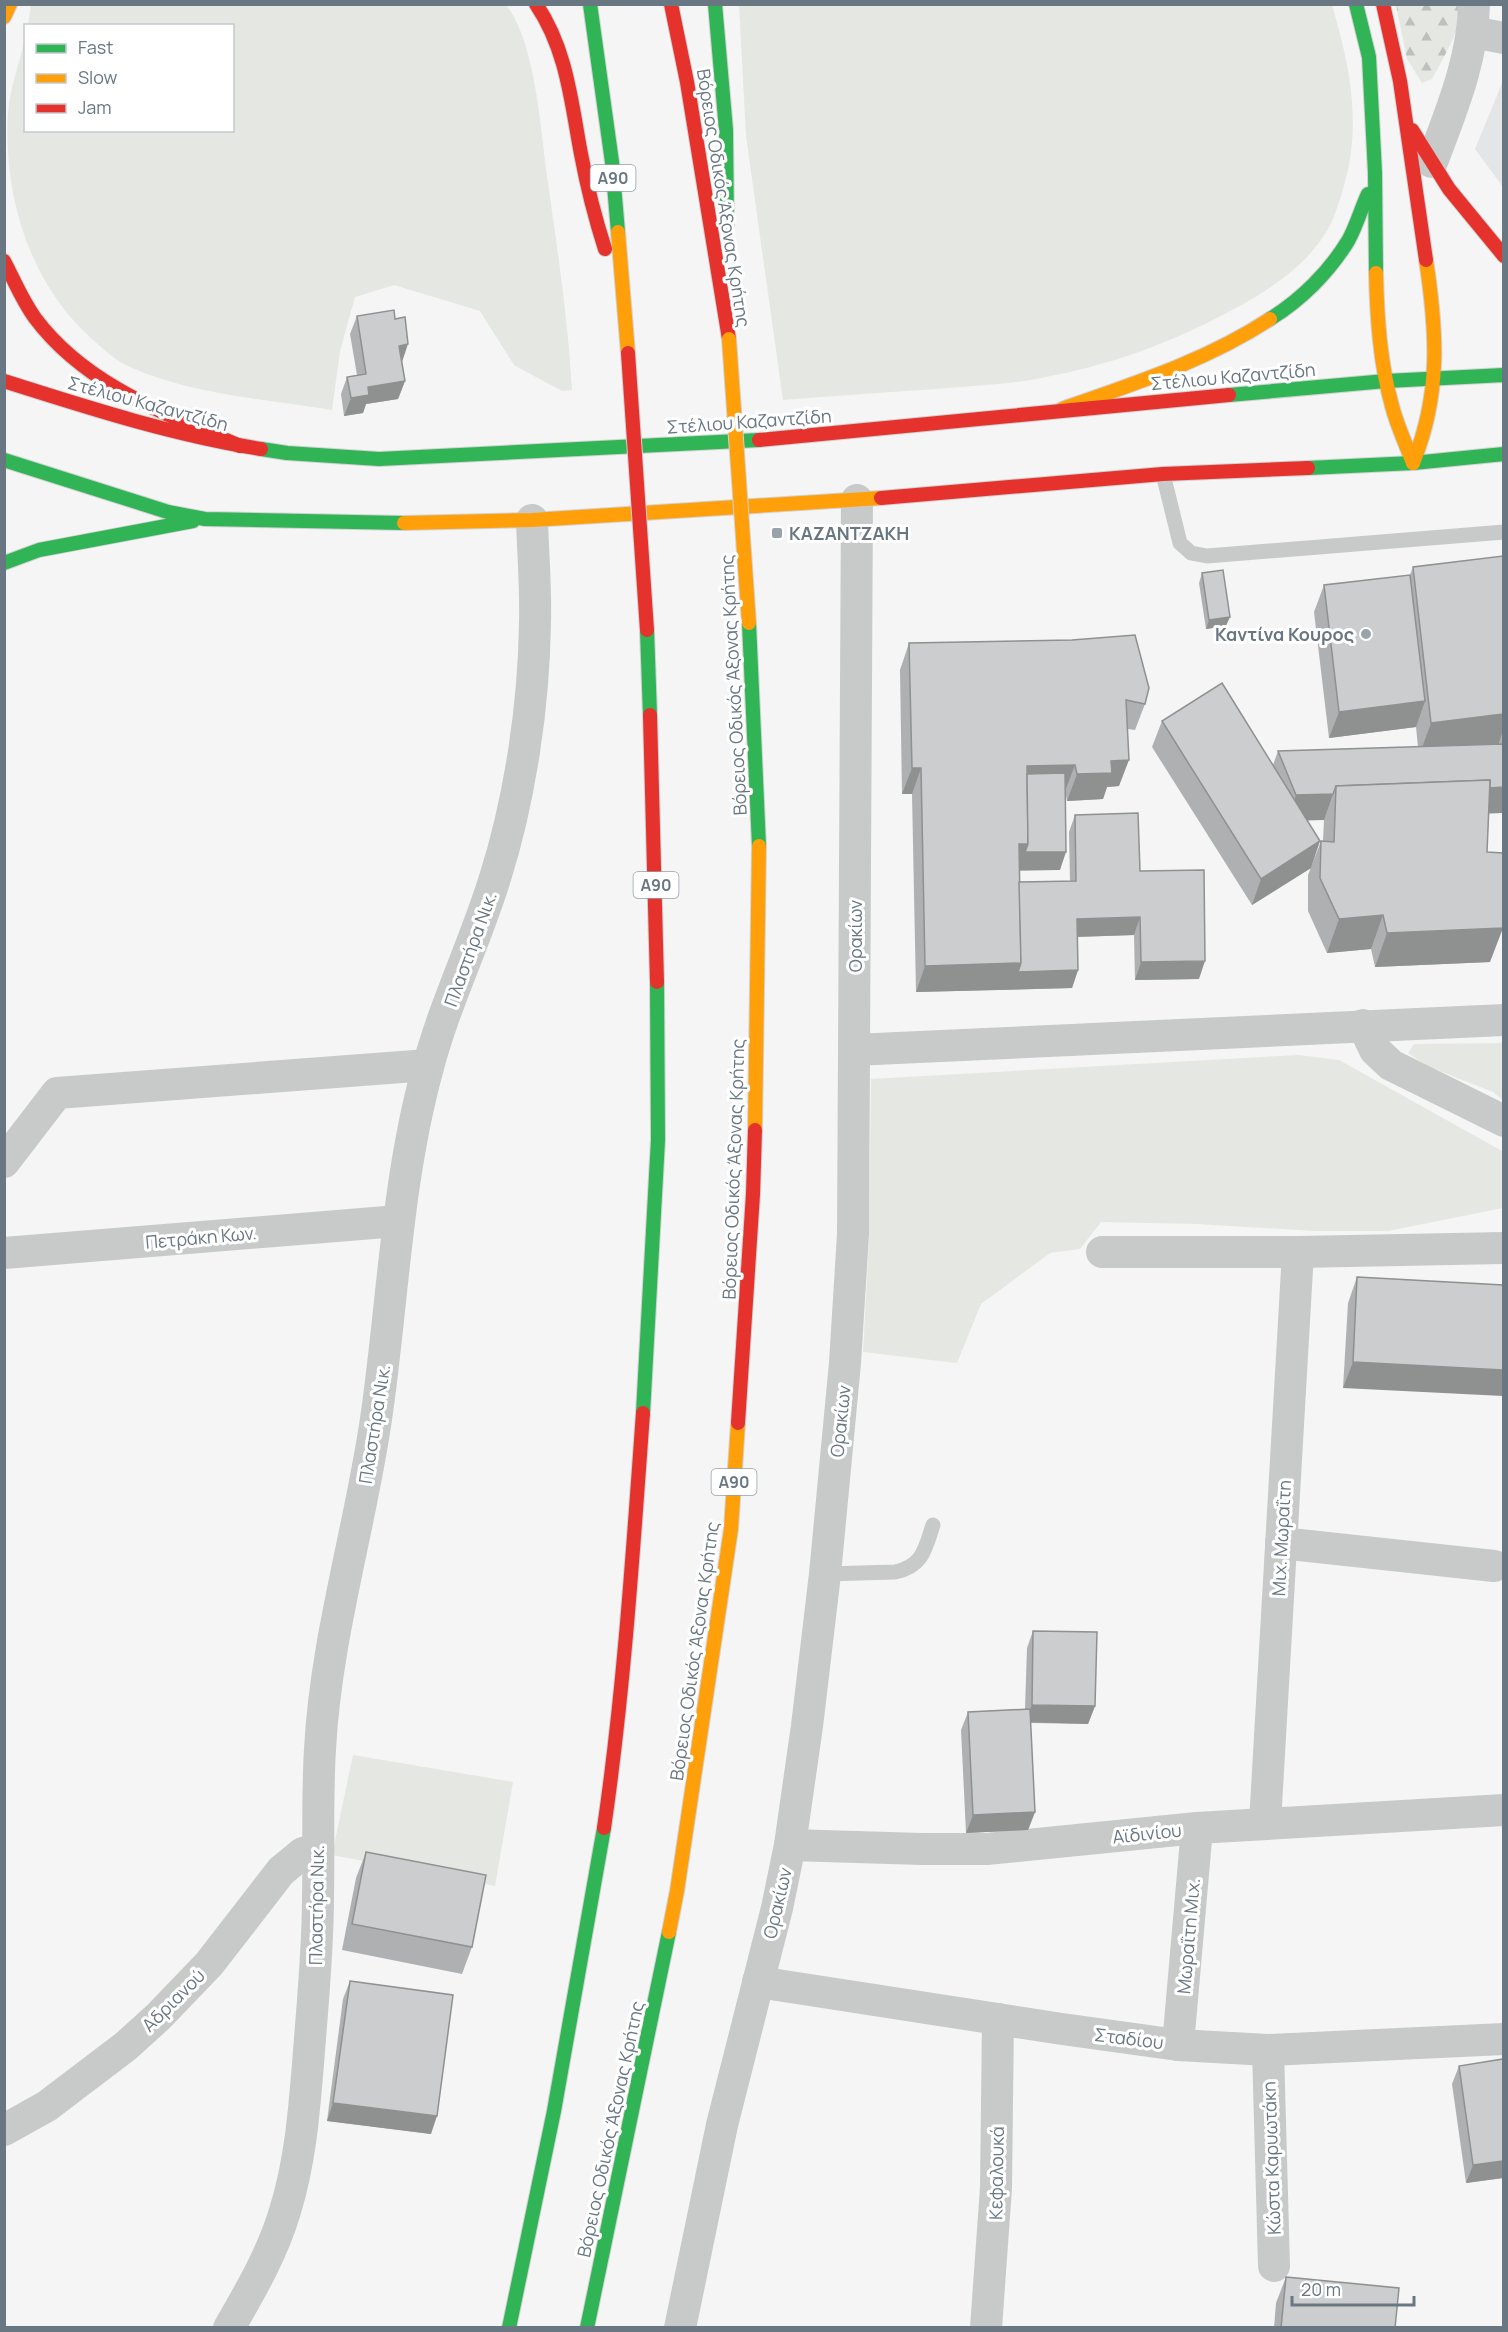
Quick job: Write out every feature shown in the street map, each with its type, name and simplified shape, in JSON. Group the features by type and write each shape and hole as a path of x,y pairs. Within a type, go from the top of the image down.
{"main road":[{"path":"4,17 10,4"},
{"path":"536,4 561,50 587,186 599,231 622,297"},
{"name":"Α90","path":"509,2328 554,2111 611,1780 632,1573 648,1337 658,1140 657,920 646,630 628,353 612,162 590,4"},
{"name":"Βόρειος Οδικός Άξονας Κρήτης","path":"587,2328 677,1891 731,1529 753,1194 759,851 749,623 729,339 687,82 671,4"},
{"path":"715,4 726,130 729,339"},
{"path":"1356,4 1369,57 1375,173 1377,324 1386,381 1395,416 1413,463"},
{"path":"1383,4 1393,42 1406,120 1433,320 1434,380 1423,439 1413,463"},
{"path":"1406,120 1466,212 1503,256"},
{"path":"1062,409 1202,357 1266,324 1300,300 1330,269 1355,231 1375,173"},
{"path":"4,261 24,301 41,326 91,372 139,401 240,446"},
{"name":"Στέλιου Καζαντζίδη","path":"4,381 175,433 287,453 379,459 789,438 1062,409 1386,381 1503,375"},
{"path":"4,460 168,512 205,519 374,524 532,520 857,500 1163,474 1413,463 1503,454"},
{"path":"4,563 47,548 205,519"}],"street":[{"path":"1432,162 1460,84 1473,18 1503,38"},
{"name":"Ορακίων","path":"680,2328 722,2125 759,1982 790,1845 825,1574 850,1292 854,1050 857,500"},
{"name":"Πλαστήρα Νικ.","path":"230,2328 266,2261 277,2235 295,2168 305,2092 314,1985 318,1898 320,1746 323,1710 375,1424 390,1314 398,1221 412,1131 428,1065 496,877 519,771 532,681 535,622 532,520"},
{"path":"854,1050 1503,1020"},
{"path":"1363,1025 1375,1050 1391,1065 1503,1121"},
{"path":"4,1162 57,1093 428,1065"},
{"name":"Πετράκη Κων.","path":"4,1253 398,1221"},
{"path":"1102,1252 1298,1252 1503,1248"},
{"name":"Μιχ. Μωραΐτη","path":"1264,1823 1298,1252"},
{"path":"1281,1543 1494,1566"},
{"name":"Αϊδινίου","path":"790,1845 922,1850 987,1849 1197,1828 1503,1810"},
{"name":"Μωραΐτη Μιχ.","path":"1178,2044 1197,1828"},
{"name":"Αδριανού","path":"4,2130 47,2106 126,2046 158,2017 209,1964 285,1867 303,1853 318,1849"},
{"name":"Σταδίου","path":"759,1982 1062,2030 1178,2044 1268,2050 1503,2039"},
{"name":"Κεφαλουκά","path":"986,2328 996,2188 998,2019"},
{"name":"Κώστα Καρυωτάκη","path":"1268,2050 1274,2266"}],"lane":[{"path":"1163,474 1180,543 1191,553 1208,556 1503,532"},
{"path":"825,1574 906,1570 917,1563 933,1525"}],"shaded area":[{"path":"1503,81 1503,187 1475,149"}],"green space":[{"path":"31,5 506,5 524,40 535,87 562,283 572,390 562,391 514,365 480,311 394,285 355,297 340,351 332,410 255,399 177,384 128,366 114,357 70,317 52,292 36,265 16,206 10,175 8,113 24,42 24,132 234,132 234,24 28,24"},
{"path":"739,5 1332,5 1345,53 1352,100 1352,147 1341,196 1332,221 1319,243 1286,276 1260,294 1209,322 1139,352 1066,373 1015,382 783,400 746,136"},
{"path":"1396,5 1462,5 1455,33 1432,79 1422,83 1407,59"},
{"path":"1503,1043 1503,1100 1493,1092 1427,1066 1408,1053 1414,1044"},
{"path":"1298,1055 1339,1060 1502,1151 1503,1208 1388,1231 1314,1231 1197,1224 1101,1222 1080,1249 1050,1253 981,1304 957,1363 863,1352 869,1240 871,1079"},
{"path":"353,1755 513,1782 495,1886 332,1855"}],"building":[{"path":"394,310 395,319 405,317 408,344 399,346 405,381 368,387 369,395 351,398 347,377 366,374 357,316"},
{"path":"1503,556 1503,714 1431,723 1413,567"},
{"path":"1223,570 1230,617 1209,620 1202,573"},
{"path":"1410,575 1425,701 1339,712 1324,585"},
{"path":"1135,635 1149,688 1145,704 1126,700 1129,760 1111,761 1112,773 1077,774 1075,765 1027,766 1028,844 1019,844 1021,963 925,966 921,768 912,768 909,643 1072,640"},
{"path":"1222,683 1320,841 1261,879 1162,721"},
{"path":"1503,744 1503,787 1490,788 1490,780 1336,786 1333,794 1296,795 1278,751"},
{"path":"1065,773 1066,852 1025,852 1028,844 1027,774"},
{"path":"1490,780 1487,852 1503,853 1503,928 1387,933 1383,915 1339,919 1320,878 1321,841 1334,842 1336,786"},
{"path":"1138,813 1140,871 1204,870 1205,961 1141,962 1140,917 1077,919 1078,970 1018,972 1021,963 1019,882 1076,881 1075,815"},
{"path":"1357,1277 1503,1285 1503,1370 1353,1362"},
{"path":"1033,1631 1097,1632 1095,1706 1032,1705"},
{"path":"1030,1709 1035,1812 973,1815 968,1712"},
{"path":"366,1852 486,1875 472,1947 352,1924"},
{"path":"350,1981 453,1995 437,2116 333,2103"},
{"path":"1503,2059 1503,2161 1473,2165 1459,2066"},
{"path":"1286,2277 1399,2288 1395,2328 1281,2328"}],"traffic: fast":[{"path":"590,4 612,162 618,232"},
{"path":"715,4 726,130 727,226"},
{"path":"1356,4 1369,57 1375,173 1376,273"},
{"path":"1270,319 1303,294 1332,264 1351,236 1368,194"},
{"path":"1229,395 1386,381 1504,375"},
{"path":"261,449 379,459 759,440"},
{"path":"1308,468 1413,463 1504,454"},
{"path":"4,460 168,512 205,519 404,523"},
{"path":"4,563 39,550 193,521"},
{"path":"749,623 759,846"},
{"path":"647,630 650,715"},
{"path":"643,1413 658,1140 657,982"},
{"path":"509,2328 554,2111 604,1828"},
{"path":"587,2328 669,1932"}],"traffic: slow":[{"path":"4,17 10,4"},
{"path":"618,232 628,353"},
{"path":"1413,463 1428,412 1434,363 1433,312 1426,260"},
{"path":"1376,273 1378,324 1388,390 1399,428 1413,463"},
{"path":"1062,409 1142,381 1195,359 1246,334 1270,319"},
{"path":"729,339 749,623"},
{"path":"404,523 532,520 881,498"},
{"path":"755,1130 759,846"},
{"path":"669,1932 731,1529 738,1423"}],"traffic: jam":[{"path":"536,4 555,39 561,58 571,95 589,190 605,249"},
{"path":"671,4 687,82 729,339"},
{"path":"1383,4 1400,81 1426,260"},
{"path":"1412,130 1449,189 1504,256"},
{"path":"4,261 35,318 78,362 102,380 128,395 240,446"},
{"path":"628,353 647,630"},
{"path":"4,381 99,411 163,428 261,449"},
{"path":"759,440 1229,395"},
{"path":"881,498 1163,474 1308,468"},
{"path":"650,715 657,982"},
{"path":"738,1423 755,1130"},
{"path":"604,1828 632,1569 643,1413"}],"place":[{"name":"ΚΑΖΑΝΤΖΑΚΗ","path":"777,533"},
{"name":"Καντίνα Κουρος","path":"1366,634"}]}
